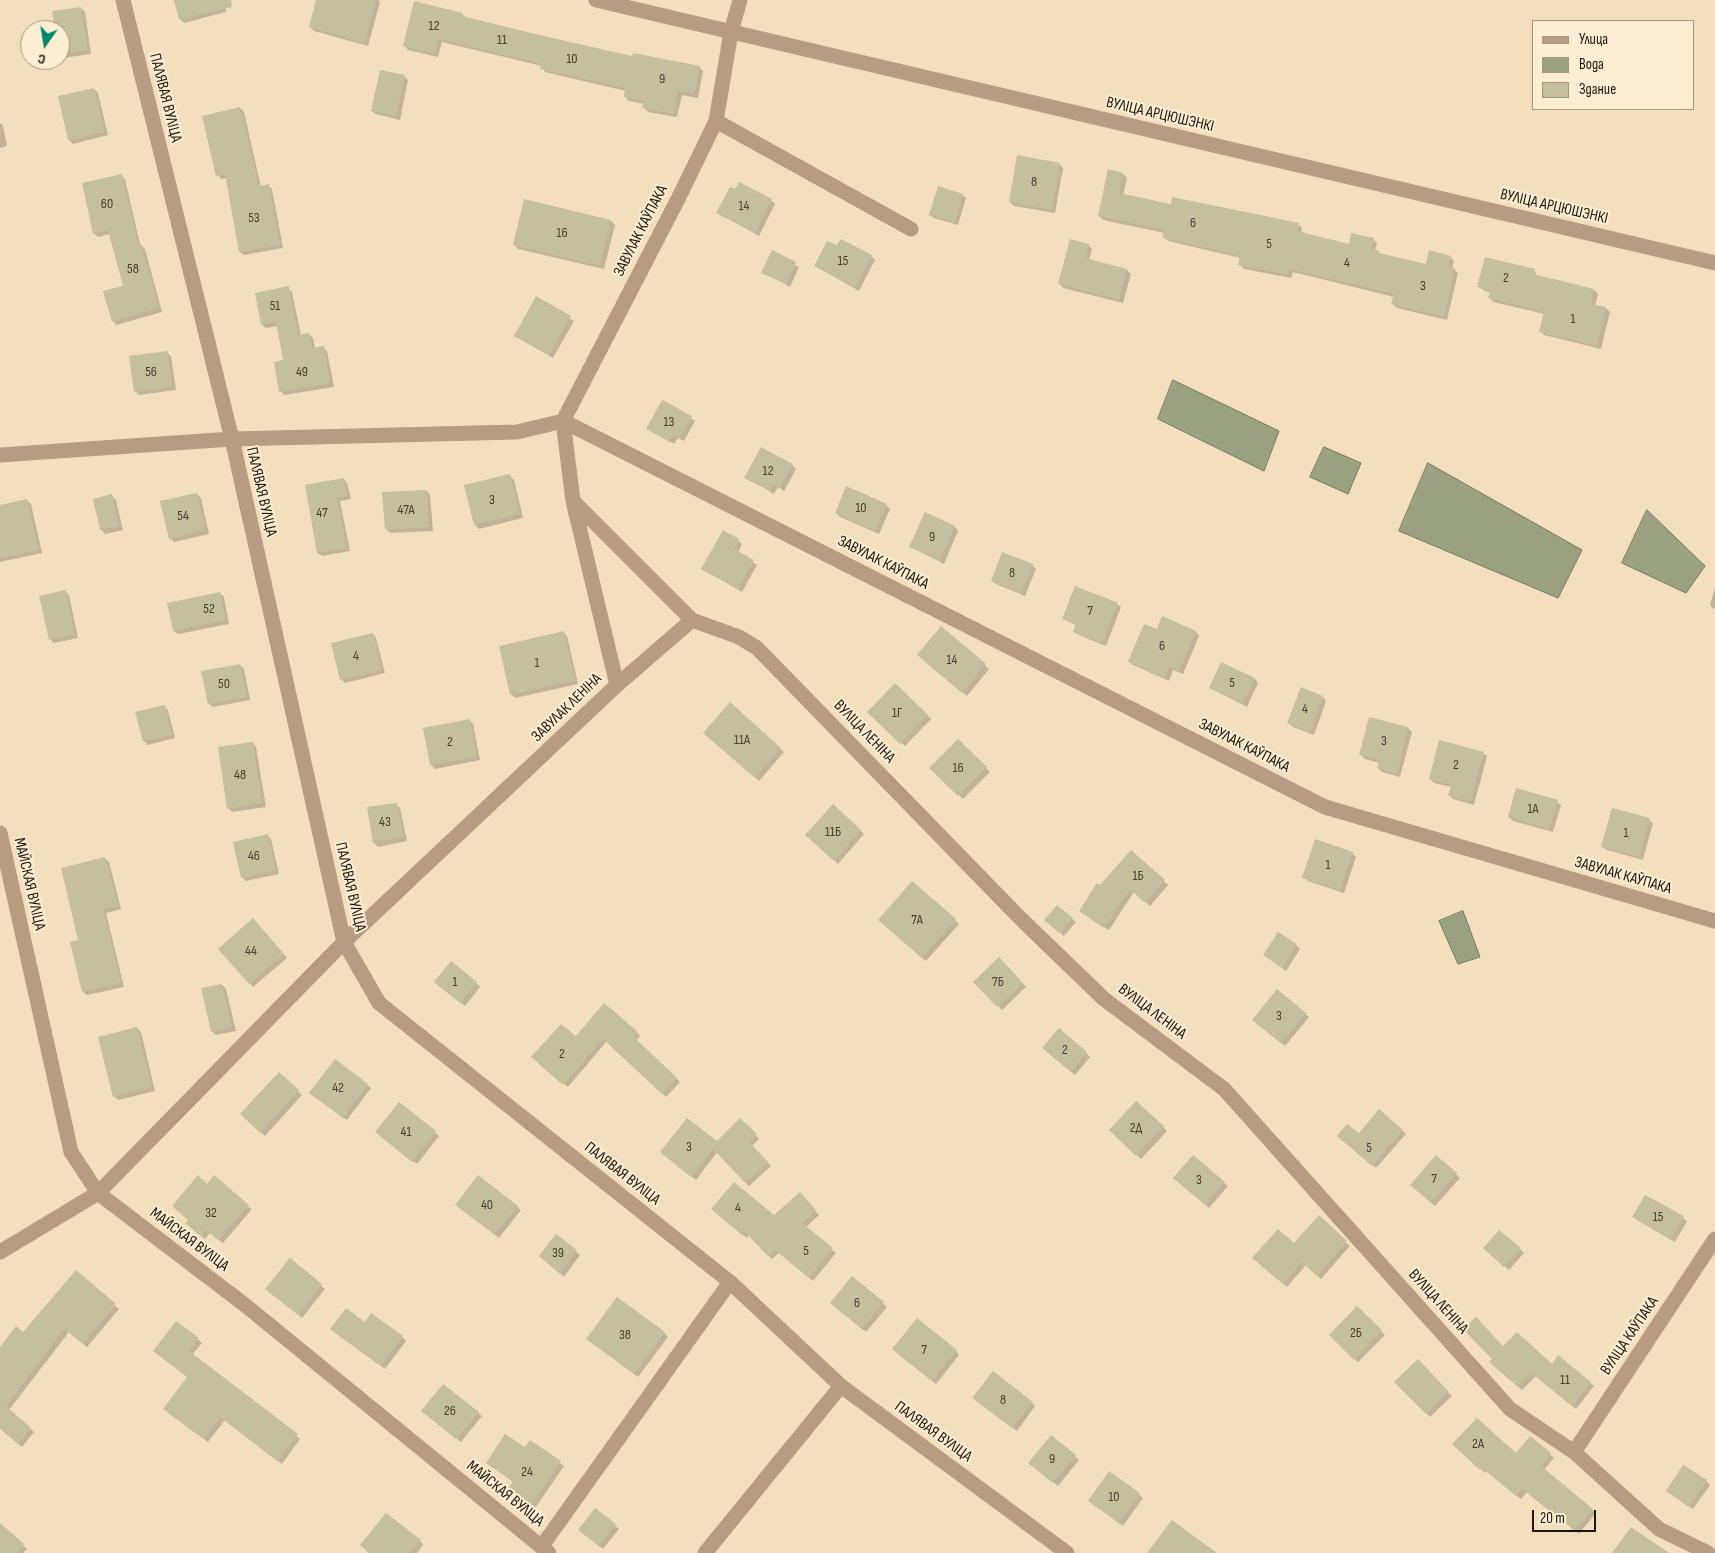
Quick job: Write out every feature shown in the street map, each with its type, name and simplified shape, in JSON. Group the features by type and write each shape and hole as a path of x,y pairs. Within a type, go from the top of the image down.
{"street":[{"name":"ПАЛЯВАЯ ВУЛІЦА","path":"123,0 232,439 344,942 379,1004 730,1282 841,1386 1068,1553"},
{"name":"ВУЛІЦА АРЦЮШЭНКІ","path":"596,0 1715,263"},
{"name":"ЗАВУЛАК КАЎПАКА","path":"740,0 731,32 716,121 679,197 563,421 1325,807 1715,921"},
{"path":"716,121 912,229"},
{"path":"0,455 232,439 517,432 563,421"},
{"name":"ЗАВУЛАК ЛЕНІНА","path":"0,1252 98,1193 344,942 617,685 573,501 563,421"},
{"name":"ВУЛІЦА ЛЕНІНА","path":"573,501 692,620 739,637 757,648 1021,919 1104,999 1224,1089 1510,1409 1574,1452 1659,1529 1708,1553"},
{"path":"617,685 692,620"},
{"name":"МАЙСКАЯ ВУЛІЦА","path":"0,833 71,1152 98,1193 245,1305 546,1550"},
{"name":"ВУЛІЦА КАЎПАКА","path":"1574,1452 1715,1239"},
{"path":"546,1550 730,1282"},
{"path":"705,1553 841,1386"}],"water":[{"path":"1173,380 1279,431 1264,471 1158,419"},
{"path":"1324,447 1361,463 1348,494 1310,477"},
{"path":"1428,463 1582,550 1558,598 1399,531"},
{"path":"1647,510 1705,566 1686,593 1622,563"},
{"path":"1463,911 1480,957 1458,964 1439,921"}],"building":[{"path":"174,0 231,0 232,7 179,19"},
{"path":"316,0 376,0 365,43 309,27"},
{"path":"414,1 463,13 462,16 547,37 632,56 633,53 700,66 694,94 678,91 674,114 642,108 644,101 624,97 625,88 540,69 541,64 438,39 435,54 403,46"},
{"path":"81,7 88,50 70,53 70,20 53,20 52,11"},
{"path":"380,70 405,75 396,116 371,111"},
{"path":"94,88 105,132 68,140 58,96"},
{"path":"240,107 259,186 269,184 280,245 239,252 225,174 216,176 202,116"},
{"path":"1017,155 1060,163 1052,210 1009,202"},
{"path":"1108,169 1123,173 1119,193 1171,204 1172,197 1299,223 1297,231 1349,244 1351,233 1374,238 1371,249 1379,251 1379,253 1426,264 1429,250 1451,256 1448,266 1455,268 1444,317 1391,304 1394,294 1289,269 1288,275 1238,265 1240,256 1163,238 1164,230 1098,216"},
{"path":"122,174 138,244 141,244 159,308 112,322 103,291 123,286 108,230 93,234 82,183"},
{"path":"739,182 772,199 755,233 716,213 730,187 735,189"},
{"path":"938,186 963,194 955,222 929,215"},
{"path":"524,199 611,220 600,266 513,245"},
{"path":"841,239 872,255 855,288 814,266 827,241 837,245"},
{"path":"1070,239 1089,244 1085,258 1127,269 1119,300 1058,284"},
{"path":"772,250 796,262 786,284 761,273"},
{"path":"1485,257 1535,269 1533,274 1594,289 1591,304 1606,307 1597,346 1539,332 1544,312 1488,298 1490,290 1477,287"},
{"path":"289,286 298,335 309,333 312,348 324,346 330,383 279,392 274,362 283,360 276,322 261,325 255,293"},
{"path":"536,296 571,316 549,355 514,336"},
{"path":"168,351 172,387 134,392 129,356"},
{"path":"662,400 692,416 680,438 673,435 670,442 646,429"},
{"path":"761,447 793,464 780,488 773,484 770,491 744,478"},
{"path":"510,474 520,514 474,525 464,485"},
{"path":"344,478 347,496 337,497 347,548 317,553 305,485"},
{"path":"846,486 887,504 875,531 835,513"},
{"path":"427,490 429,527 385,530 382,492"},
{"path":"197,493 206,530 169,539 160,501"},
{"path":"112,494 119,526 100,530 93,499"},
{"path":"27,499 39,550 0,558 0,505"},
{"path":"925,512 955,526 940,561 909,547"},
{"path":"723,530 739,539 734,549 754,560 738,589 701,569"},
{"path":"1002,552 1033,564 1021,593 991,581"},
{"path":"1075,586 1118,603 1102,643 1073,632 1076,624 1062,619"},
{"path":"65,590 75,634 49,640 39,596"},
{"path":"220,592 226,620 173,631 167,603"},
{"path":"1162,616 1196,631 1179,671 1169,667 1165,678 1128,662 1144,624 1157,629"},
{"path":"941,626 986,664 962,693 917,655"},
{"path":"564,631 575,680 510,695 499,646"},
{"path":"373,633 382,670 340,680 331,643"},
{"path":"1221,662 1255,678 1243,704 1209,688"},
{"path":"240,664 247,697 208,704 201,671"},
{"path":"895,683 928,715 900,744 867,712"},
{"path":"1301,687 1323,696 1310,732 1287,723"},
{"path":"730,702 781,748 755,778 703,733"},
{"path":"165,705 172,735 143,741 135,712"},
{"path":"1369,717 1408,727 1397,774 1377,768 1379,760 1359,755"},
{"path":"470,719 477,757 430,765 423,728"},
{"path":"958,739 987,767 958,796 929,768"},
{"path":"1439,740 1484,752 1470,802 1448,795 1451,785 1429,779"},
{"path":"253,742 262,803 227,809 218,747"},
{"path":"1516,788 1558,800 1549,829 1508,817"},
{"path":"397,803 404,837 373,843 367,807"},
{"path":"833,804 861,830 834,861 805,835"},
{"path":"1612,808 1650,818 1639,857 1601,847"},
{"path":"268,834 276,870 241,878 233,842"},
{"path":"1315,839 1353,852 1340,890 1302,878"},
{"path":"1131,850 1165,880 1145,903 1130,889 1104,928 1079,911 1097,883 1100,885"},
{"path":"105,857 118,906 103,909 121,983 82,992 70,942 78,940 61,868"},
{"path":"912,881 956,919 922,958 878,920"},
{"path":"1057,905 1073,918 1059,933 1044,920"},
{"path":"253,918 284,954 249,984 218,949"},
{"path":"1278,932 1297,944 1282,968 1263,955"},
{"path":"999,957 1023,983 997,1007 973,982"},
{"path":"451,961 477,982 460,1003 434,982"},
{"path":"222,984 232,1027 211,1032 201,988"},
{"path":"1277,989 1306,1013 1281,1043 1252,1020"},
{"path":"604,1003 637,1031 633,1036 677,1078 662,1094 603,1039 563,1085 531,1057 561,1024 576,1036"},
{"path":"137,1027 152,1087 113,1097 98,1037"},
{"path":"1059,1028 1087,1052 1071,1072 1042,1048"},
{"path":"335,1059 368,1084 343,1118 309,1093"},
{"path":"279,1072 299,1090 260,1133 240,1114"},
{"path":"1136,1101 1164,1126 1136,1156 1109,1130"},
{"path":"399,1102 436,1131 412,1162 375,1132"},
{"path":"1379,1109 1403,1130 1372,1166 1337,1136 1347,1124 1359,1133"},
{"path":"687,1118 717,1141 740,1118 757,1134 749,1142 768,1162 745,1183 713,1149 691,1177 660,1152"},
{"path":"1193,1155 1225,1182 1205,1205 1173,1178"},
{"path":"1436,1155 1457,1173 1431,1203 1410,1185"},
{"path":"198,1175 207,1184 214,1175 249,1205 218,1240 206,1230 200,1236 185,1223 188,1220 172,1206"},
{"path":"478,1175 518,1206 495,1235 455,1205"},
{"path":"734,1182 774,1215 800,1192 816,1210 802,1223 833,1248 809,1278 775,1250 768,1256 745,1232 742,1235 711,1209"},
{"path":"1645,1195 1684,1216 1671,1240 1632,1217"},
{"path":"1319,1215 1347,1241 1317,1276 1302,1262 1283,1284 1252,1258 1278,1229 1294,1243"},
{"path":"1499,1230 1521,1248 1504,1267 1483,1248"},
{"path":"556,1234 577,1250 560,1274 539,1256"},
{"path":"290,1258 322,1284 298,1315 265,1289"},
{"path":"76,1270 116,1304 83,1344 64,1329 6,1406 31,1428 18,1444 0,1429 0,1347 16,1326 23,1332"},
{"path":"852,1276 884,1302 862,1329 830,1303"},
{"path":"617,1297 665,1332 634,1374 586,1339"},
{"path":"1357,1306 1382,1330 1354,1360 1329,1335"},
{"path":"346,1308 365,1322 371,1313 403,1336 381,1366 330,1329"},
{"path":"1476,1317 1503,1346 1517,1332 1552,1364 1558,1355 1591,1382 1572,1406 1531,1373 1518,1387 1489,1362 1492,1359 1463,1329"},
{"path":"917,1318 957,1350 932,1381 892,1349"},
{"path":"176,1321 199,1338 189,1351 298,1434 277,1461 220,1417 204,1439 163,1409 187,1377 153,1351"},
{"path":"1418,1359 1449,1392 1426,1414 1394,1382"},
{"path":"993,1371 1033,1402 1012,1428 972,1398"},
{"path":"443,1384 479,1412 456,1439 421,1411"},
{"path":"1477,1418 1516,1453 1530,1436 1551,1453 1541,1466 1593,1509 1575,1531 1522,1489 1516,1496 1482,1468 1480,1470 1452,1444"},
{"path":"505,1434 525,1447 530,1440 561,1461 532,1505 508,1488 513,1482 486,1463"},
{"path":"1051,1435 1076,1455 1053,1483 1028,1463"},
{"path":"1683,1465 1707,1480 1689,1507 1666,1491"},
{"path":"1109,1471 1140,1493 1119,1523 1088,1501"},
{"path":"595,1508 616,1524 599,1546 578,1530"},
{"path":"386,1513 421,1540 410,1553 369,1553 360,1545"},
{"path":"1172,1520 1217,1553 1147,1553"},
{"path":"0,1523 24,1544 16,1553 0,1553"},
{"path":"1631,1527 1669,1553 1612,1553"}]}
